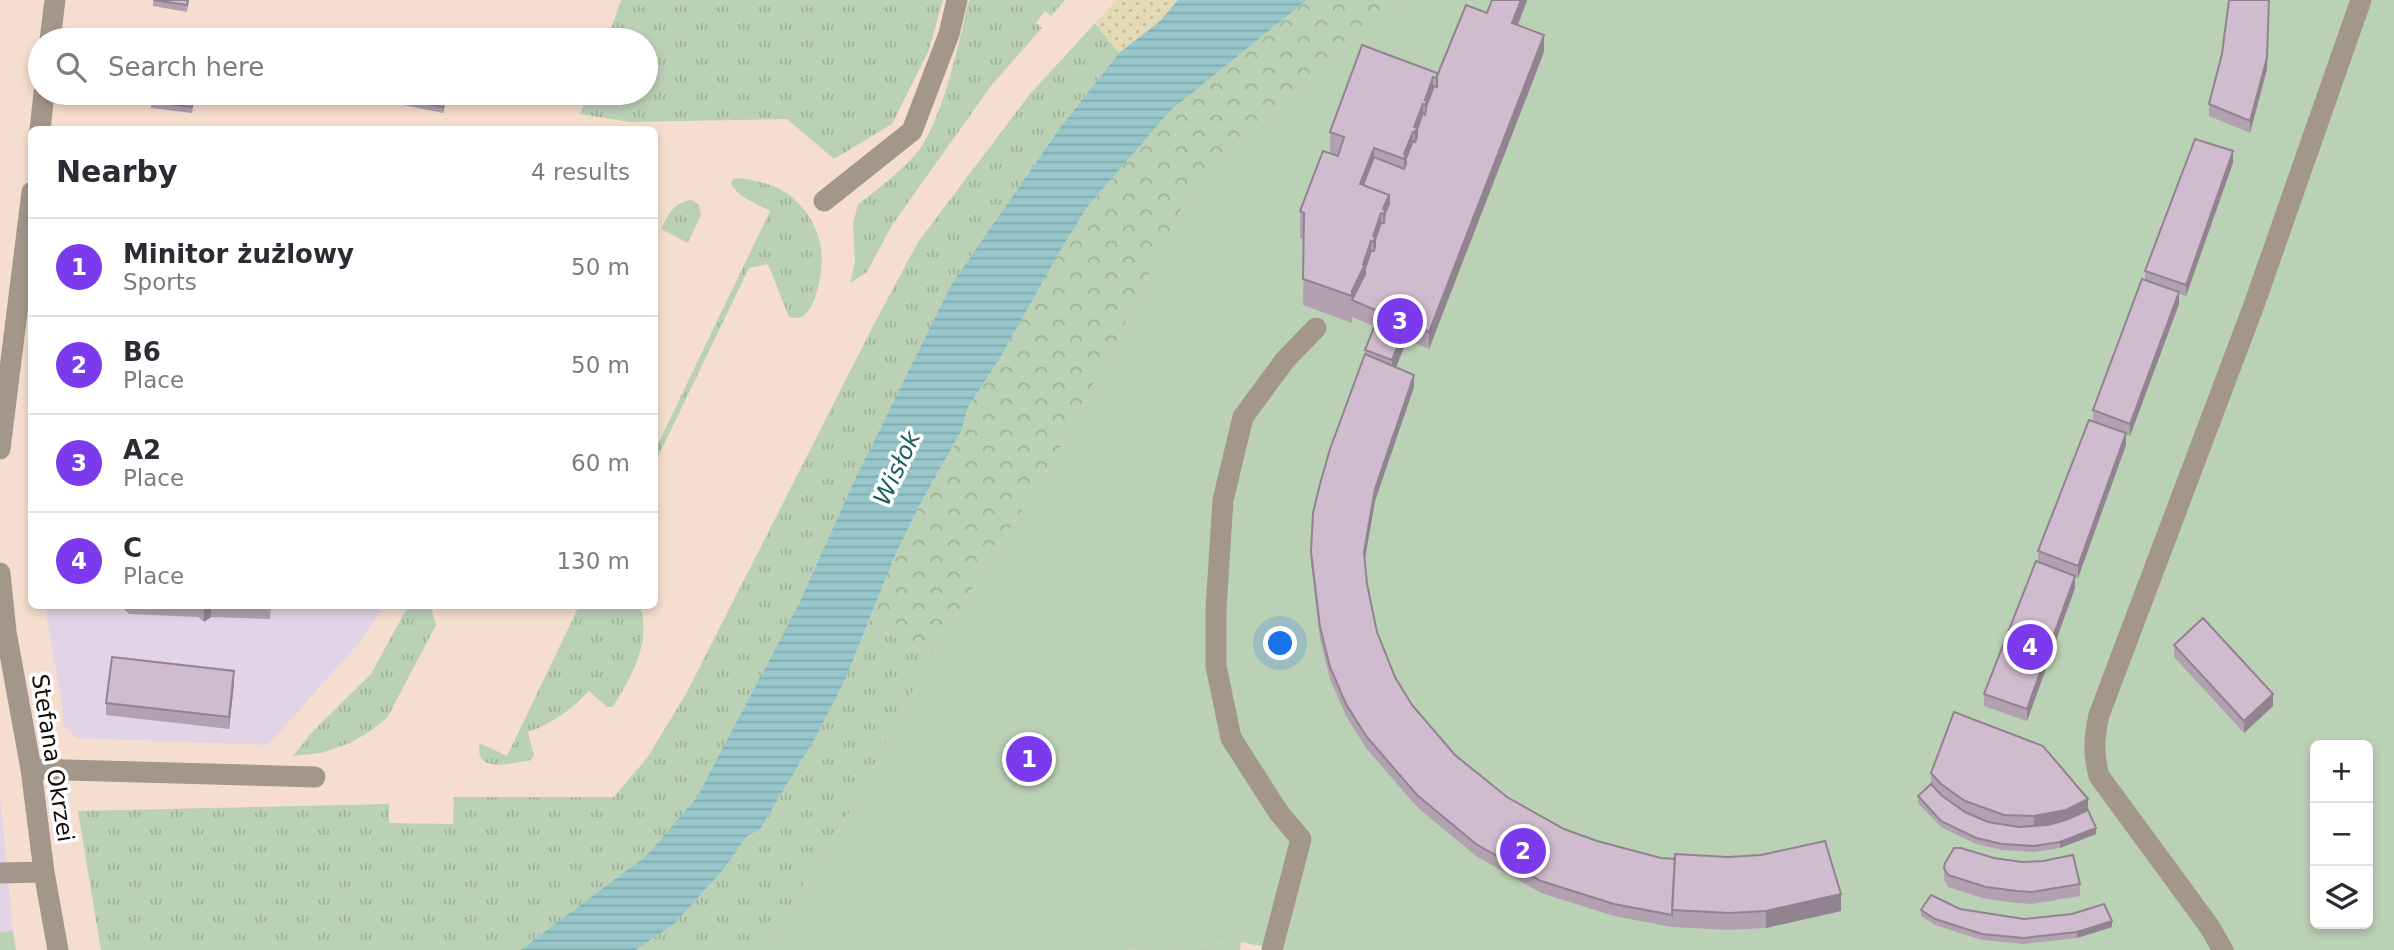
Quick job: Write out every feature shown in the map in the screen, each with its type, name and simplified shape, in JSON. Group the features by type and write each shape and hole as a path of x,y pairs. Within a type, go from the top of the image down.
{"street":[{"path":"52,28 55,0"},
{"path":"824,201 912,131 949,34 957,0"},
{"path":"2223,950 2209,926 2099,776 2094,757 2094,738 2099,715 2259,292 2361,0"},
{"path":"40,126 43,105"},
{"path":"0,449 2,400 28,220"},
{"path":"1272,950 1301,839 1279,813 1231,738 1216,666 1216,609 1223,500 1243,417 1285,360 1316,328"},
{"name":"Stefana Okrzei","path":"0,573 3,633 31,769 44,872 58,950"},
{"path":"31,769 315,777"},
{"path":"0,873 44,872"}],"shaded area":[{"path":"46,609 381,609 365,636 268,745 77,738 63,726"},
{"path":"0,797 13,931 0,932"}],"green space":[{"path":"621,0 943,0 929,50 892,124 834,159 787,119 630,122 580,114 583,105 658,105 658,28 611,28"},
{"path":"969,0 1065,0 1051,16 1045,11 1036,23 1042,28 991,86 892,225 867,272 850,283 855,262 853,224 858,204 907,164 928,135 950,78"},
{"path":"1307,0 1415,0 1342,48 1243,140 1181,210 1057,454 931,655 868,624 894,558 918,508 961,433 968,407 997,363 1088,206 1170,111"},
{"path":"1415,0 2394,0 2394,950 1282,950 1241,942 1125,950 763,950 857,800 931,655 1057,454 1181,210 1243,140 1342,48"},
{"path":"1095,23 1119,53 1059,129 951,285 854,481 797,608 758,686 697,797 647,855 520,950 101,950 78,811 389,804 389,823 453,824 454,797 614,797 647,758 687,692 918,242 1030,94"},
{"path":"737,178 759,182 780,189 806,212 820,243 821,270 817,291 805,315 799,318 789,317 768,264 749,268 658,457 658,444 770,211 737,192 731,184 732,180"},
{"path":"692,200 699,205 701,215 688,243 661,229 676,206"},
{"path":"406,609 431,609 436,625 387,718 350,743 321,753 293,756 314,730 371,674"},
{"path":"578,609 641,609 643,633 638,659 613,707 607,707 589,691 561,715 528,732 534,755 531,760 496,765 488,763 482,760 479,753 480,743 507,756"},
{"path":"868,624 931,655 857,800 763,950 636,950 674,924 724,869 747,836 759,831 818,733 846,678"},
{"path":"13,931 16,950 0,950 0,932"},
{"path":"1241,942 1240,950 1125,950"}],"sand":[{"path":"1117,0 1178,0 1160,21 1119,53 1095,23"}],"water":[{"name":"Wisłok","path":"1178,0 1307,0 1170,111 1088,206 997,363 968,407 961,432 918,508 894,558 846,678 818,733 759,831 747,836 724,869 674,924 636,950 520,950 647,855 697,797 797,608 854,481 951,285 1059,129 1119,53 1160,21"}],"building":[{"path":"154,0 188,0 187,5"},
{"path":"1492,0 1521,0 1512,23 1544,35 1429,332 1407,323 1392,360 1365,350 1380,312 1352,300 1365,274 1371,251 1374,251 1375,240 1381,223 1384,223 1389,204 1389,195 1363,185 1374,157 1404,169 1466,5 1487,13"},
{"path":"2229,0 2269,0 2267,58 2250,121 2209,104 2222,54"},
{"path":"1362,45 1437,73 1437,78 1433,77 1404,159 1374,148 1360,184 1389,195 1352,296 1303,279 1304,213 1300,211 1323,151 1338,156 1344,137 1330,132"},
{"path":"2195,139 2233,151 2186,285 2145,271"},
{"path":"2142,279 2179,292 2130,424 2093,410"},
{"path":"1365,354 1414,375 1375,489 1364,552 1367,584 1377,632 1395,677 1412,705 1455,755 1507,797 1564,829 1597,841 1661,858 1675,859 1672,915 1614,904 1541,881 1476,844 1417,795 1366,736 1346,704 1330,667 1320,627 1311,552 1313,513 1330,449"},
{"path":"2089,420 2126,433 2078,566 2038,551"},
{"path":"2036,561 2075,576 2027,709 1984,694"},
{"path":"2203,618 2273,694 2244,721 2174,645"},
{"path":"112,657 234,671 229,717 106,703"},
{"path":"1954,712 2043,746 2088,799 2066,810 2034,816 2004,815 1965,801 1941,784 1931,773"},
{"path":"1931,784 1941,795 1965,812 1988,822 2019,827 2048,825 2088,810 2096,828 2060,842 2034,846 2002,844 1976,838 1941,821 1918,796"},
{"path":"1825,841 1841,894 1766,911 1730,913 1672,910 1675,854 1728,857 1761,855"},
{"path":"1954,848 2022,862 2073,855 2080,884 2032,892 1986,887 1948,875 1944,868 1945,863"},
{"path":"1931,895 1960,909 2024,919 2072,914 2104,904 2112,921 2077,932 2024,938 1982,934 1935,919 1921,910"}],"place":[{"name":"A2","path":"1400,321"},
{"name":"C","path":"2030,647"},
{"name":"Minitor żużlowy","path":"1029,759"},
{"name":"B6","path":"1523,851"}]}
